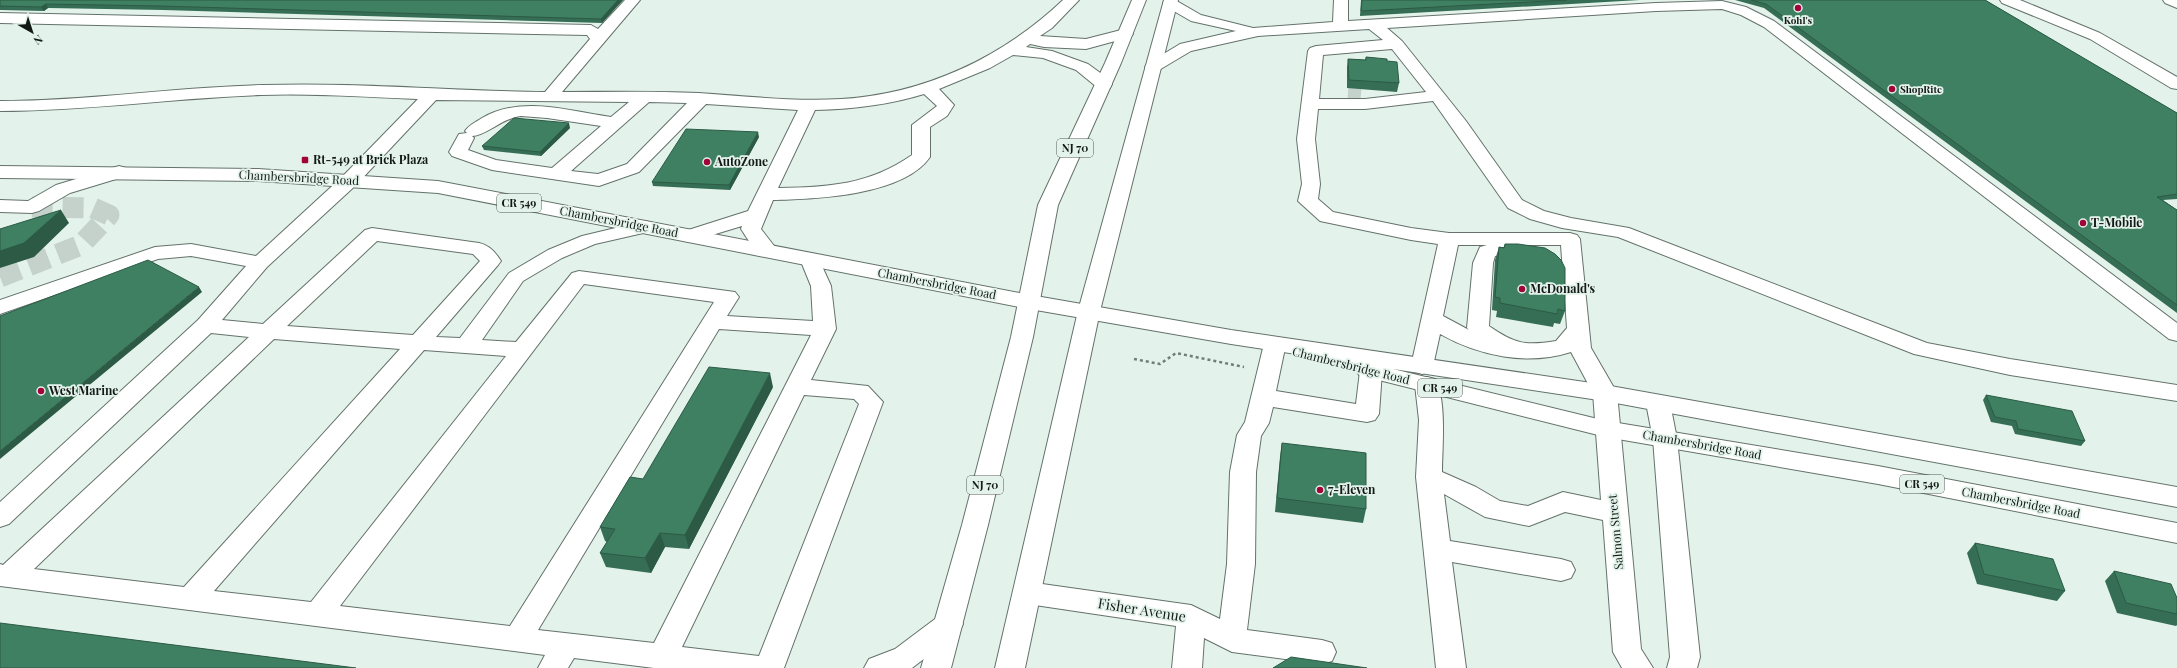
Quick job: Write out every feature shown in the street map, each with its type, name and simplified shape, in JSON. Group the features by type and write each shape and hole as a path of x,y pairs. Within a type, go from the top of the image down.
{"main road":[{"path":"550,96 633,0"},
{"path":"0,106 44,108 227,92 298,89 432,95 645,97 808,106 893,97 960,77 1010,50 1028,38 1061,13 1072,0"},
{"name":"NJ 70","path":"936,668 976,524 1030,302 1048,205 1104,84 1139,0"},
{"path":"1340,26 1341,0"},
{"path":"2007,0 2095,36 2177,84"},
{"path":"2170,0 2177,4"},
{"path":"1010,668 1089,311 1170,1 1196,18 1258,31"},
{"path":"1153,67 1186,47 1258,31 1722,5 1749,13 1775,28 2177,334"},
{"path":"0,18 573,29 591,30 598,39"},
{"path":"1374,24 1396,44 1460,125 1515,204 1570,232"},
{"path":"1028,38 1044,42 1086,44 1125,34"},
{"path":"1396,44 1316,52 1306,139 1311,184 1308,202 1327,217 1411,234 1449,239 1570,232 1622,232 1922,349 2010,367 2177,393"},
{"path":"1010,50 1046,54 1082,67 1104,84"},
{"path":"766,194 817,193 860,189 907,169 921,157 921,124 941,112 946,105 927,86"},
{"path":"1310,97 1354,93 1378,95 1395,100"},
{"path":"0,517 206,325 260,263 349,181 432,95"},
{"path":"1310,97 1365,104 1436,96"},
{"path":"555,175 645,97"},
{"path":"615,123 535,111 513,112 491,119 469,135 458,152 492,165 599,180 633,168 701,99"},
{"path":"768,251 751,229 756,215 808,106"},
{"name":"Chambersbridge Road","path":"0,172 119,172 258,175 438,187 1030,302 1089,311 1232,337 1425,375 1606,429 1878,476 2177,533"},
{"path":"0,206 32,207 63,189 119,172"},
{"path":"689,236 756,215"},
{"path":"465,347 516,278 555,254 589,240 645,227"},
{"path":"1570,232 1580,348 1605,393"},
{"path":"4,576 269,332 372,234 479,249 491,261 190,600"},
{"path":"1449,239 1432,320 1425,375 1431,420 1429,477 1451,668"},
{"path":"1514,350 1494,340 1478,328 1483,263 1487,251 1514,249 1558,260 1567,269 1575,286"},
{"path":"0,308 155,253 191,250 260,263"},
{"path":"662,657 825,329 821,286 810,259"},
{"path":"317,615 579,276 728,297 517,639"},
{"path":"1432,320 1450,331 1488,346 1526,351 1563,348 1578,330"},
{"path":"713,322 825,329"},
{"path":"206,325 269,332 522,350"},
{"name":"Chambersbridge Road","path":"1232,337 1371,371 1605,393 2172,494"},
{"path":"1232,640 1241,564 1243,472 1249,435 1257,423 1274,348"},
{"path":"1263,397 1367,414 1371,371"},
{"path":"769,668 871,402 860,392 796,388"},
{"name":"Salmon Street","path":"1605,393 1606,429 1627,652 1638,668"},
{"path":"1658,403 1665,439 1685,657 1682,668"},
{"path":"1429,477 1467,494 1494,510 1529,516 1563,502 1614,513"},
{"path":"1437,549 1561,570"},
{"path":"4,576 517,639 560,656 662,657 756,668"},
{"name":"Fisher Avenue","path":"1028,592 1191,617 1232,640 1322,652"},
{"path":"1187,668 1191,617"},
{"path":"879,668 905,658 949,624"}],"building":[{"path":"0,0 618,0 601,19 160,6 46,4 41,7 0,6"},
{"path":"1362,0 1567,0 1361,11"},
{"path":"1751,0 1985,0 2177,113 2177,194 2157,197 2177,210 2177,305 1766,4"},
{"path":"1366,57 1387,59 1387,61 1397,62 1399,83 1349,80 1348,59 1366,60"},
{"path":"514,118 569,123 540,152 482,146"},
{"name":"AutoZone","path":"686,129 758,132 729,185 652,182"},
{"path":"61,210 24,243 0,251 0,229"},
{"name":"McDonald's","path":"1505,244 1518,244 1545,248 1561,260 1565,268 1565,311 1558,309 1557,314 1500,303 1500,298 1495,297 1499,247 1504,248"},
{"name":"West Marine","path":"148,260 199,287 0,451 0,316"},
{"path":"709,367 770,373 685,535 660,533 645,558 600,553 615,529 600,527 630,477 643,479"},
{"path":"1986,395 2072,411 2085,441 2018,429 2016,421 1995,417"},
{"name":"7-Eleven","path":"1282,443 1366,453 1366,509 1277,498"},
{"path":"1975,543 2053,559 2065,591 1984,574"},
{"path":"2114,571 2171,584 2177,598 2177,614 2126,603"},
{"path":"0,623 356,668 0,668"},
{"path":"1291,657 1367,668 1273,668"}],"tunnel":[{"path":"1348,93 1361,94"},
{"path":"0,277 81,245 109,215 93,208 32,207"}],"place":[{"name":"Kohl's","path":"1798,8"},
{"name":"ShopRite","path":"1892,89"},
{"name":"Rt-549 at Brick Plaza","path":"305,160"},
{"name":"AutoZone","path":"707,162"},
{"name":"T-Mobile","path":"2083,223"},
{"name":"McDonald's","path":"1522,289"},
{"name":"West Marine","path":"41,391"},
{"name":"7-Eleven","path":"1320,490"}]}
